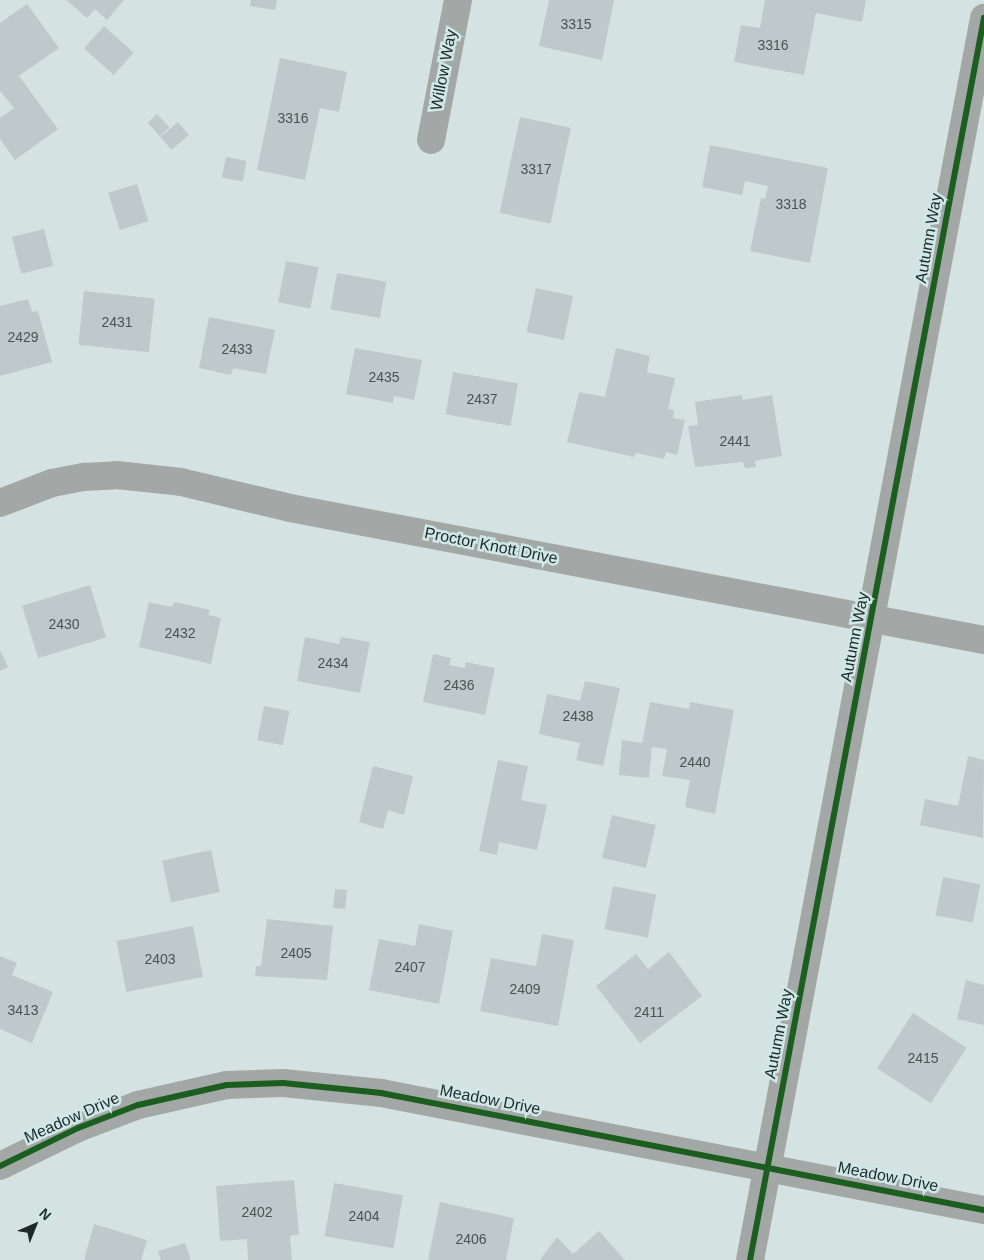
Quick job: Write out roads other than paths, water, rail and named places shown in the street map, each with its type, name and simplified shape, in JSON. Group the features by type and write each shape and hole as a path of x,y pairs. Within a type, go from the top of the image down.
{"street":[{"name":"Willow Way","path":"431,140 458,0"},
{"name":"Autumn Way","path":"750,1260 873,618 984,18"},
{"name":"Proctor Knott Drive","path":"0,503 52,483 84,477 117,475 181,482 290,508 984,640"},
{"name":"Meadow Drive","path":"0,1166 138,1104 227,1085 283,1082 381,1093 984,1210"}]}
